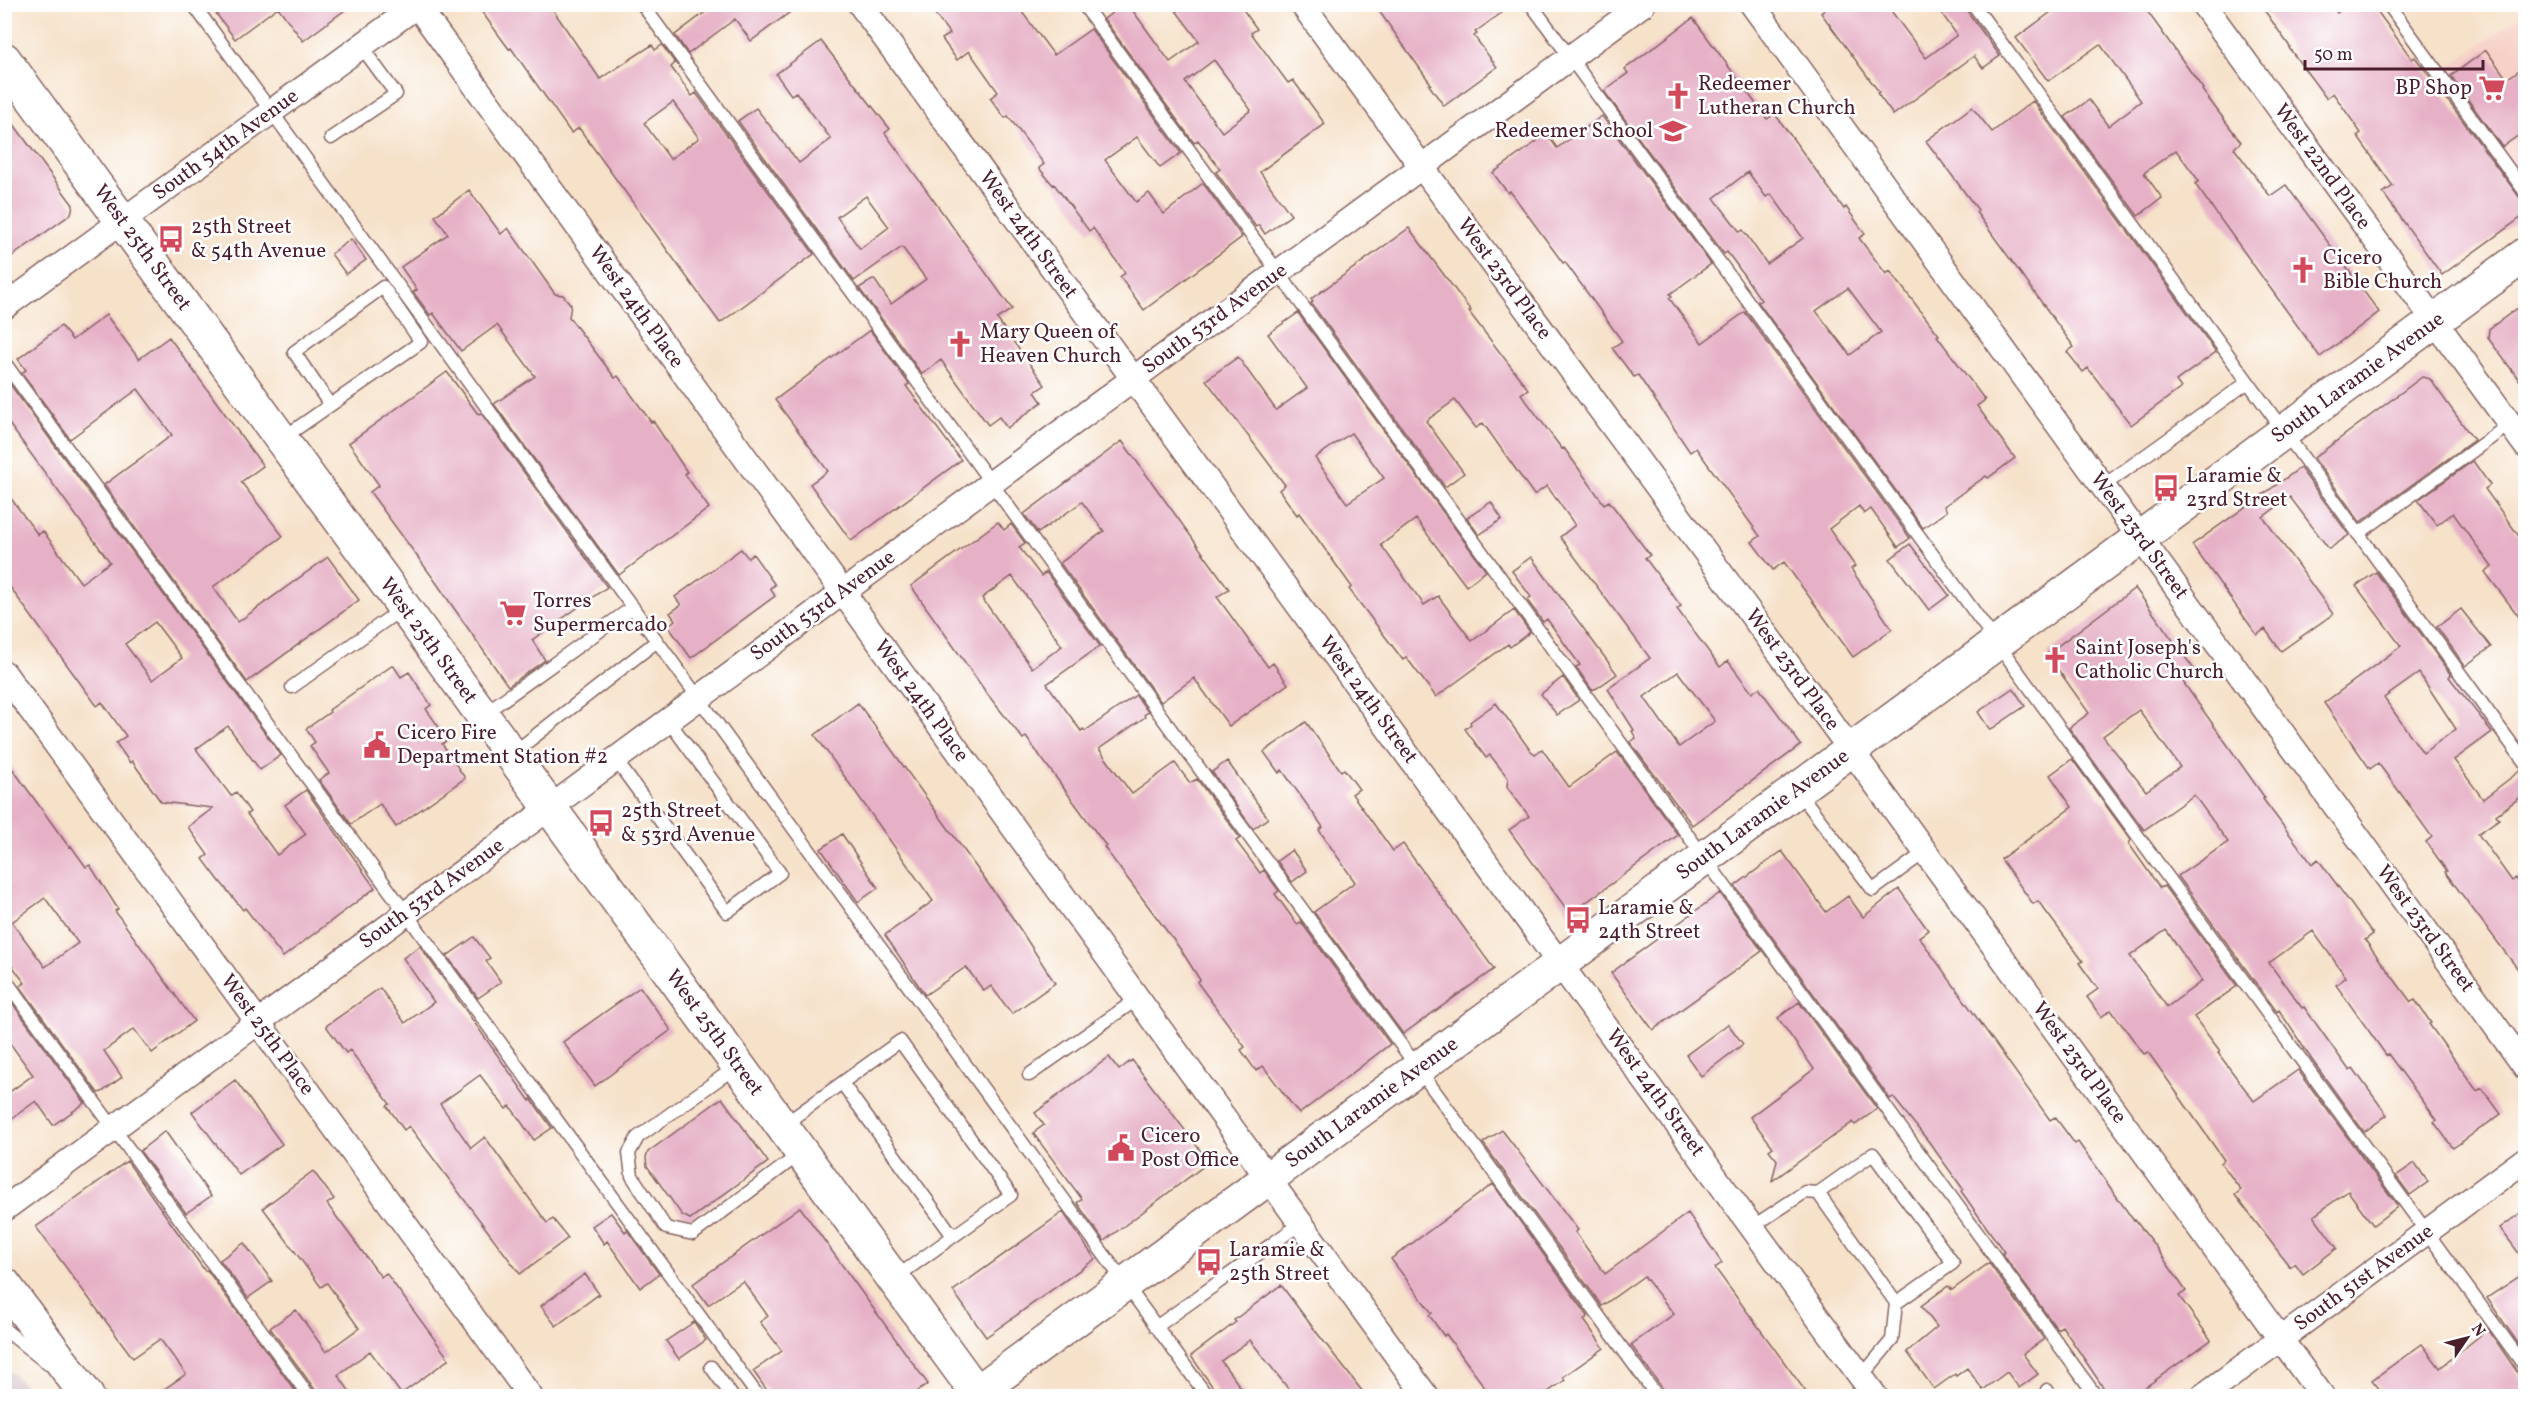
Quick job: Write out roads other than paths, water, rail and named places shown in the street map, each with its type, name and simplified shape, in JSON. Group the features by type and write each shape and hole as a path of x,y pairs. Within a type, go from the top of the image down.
{"main road":[{"name":"West 25th Street","path":"4,59 894,1279 976,1395"},
{"name":"South Laramie Avenue","path":"976,1395 2526,254"},
{"path":"4,1284 86,1395"}],"street":[{"name":"West 24th Street","path":"860,4 1875,1396"},
{"name":"West 23rd Place","path":"1302,4 1851,750 2322,1396"},
{"name":"South 53rd Avenue","path":"4,1209 1643,4"},
{"name":"West 23rd Street","path":"1752,4 2526,1068"},
{"name":"West 22nd Place","path":"2203,4 2526,446"},
{"name":"South 54th Avenue","path":"4,308 417,5"},
{"name":"West 24th Place","path":"417,5 1426,1396"},
{"name":"West 25th Place","path":"4,673 530,1396"},
{"name":"South 51st Avenue","path":"2203,1396 2526,1159"}],"lane":[{"path":"193,4 1207,1396"},
{"path":"642,4 1657,1396"},
{"path":"1083,4 2096,1396"},
{"path":"1531,4 2526,1368"},
{"path":"1973,4 2526,764"},
{"path":"2388,4 2526,193"},
{"path":"331,138 396,94 362,46"},
{"path":"282,439 421,342 382,286 294,352 330,405"},
{"path":"4,362 758,1396"},
{"path":"2103,486 2248,382"},
{"path":"2358,534 2510,424"},
{"path":"292,687 404,607"},
{"path":"483,715 633,607"},
{"path":"511,754 657,641"},
{"path":"615,759 727,912 780,873 668,720"},
{"path":"1798,790 1873,890 1925,852"},
{"path":"4,978 309,1396"},
{"path":"1029,1075 1137,999"},
{"path":"782,1126 900,1041 1011,1195 894,1279"},
{"path":"738,1066 638,1137 629,1154 632,1176 666,1228 693,1234 802,1153"},
{"path":"842,1083 953,1236"},
{"path":"1752,1227 1805,1192 1818,1193 1873,1154 1953,1263 1896,1304"},
{"path":"1818,1193 1896,1304 1892,1340 1861,1377"},
{"path":"1156,1327 1300,1224"},
{"path":"4,1329 86,1395"},
{"path":"711,1367 732,1396"}],"place":[{"name":"BP Shop","path":"2492,88"},
{"name":"Redeemer Lutheran Church","path":"1678,96"},
{"name":"Redeemer School","path":"1673,131"},
{"name":"25th Street & 54th Avenue","path":"171,239"},
{"name":"Cicero Bible Church","path":"2303,270"},
{"name":"Mary Queen of Heaven Church","path":"960,344"},
{"name":"Laramie & 23rd Street","path":"2166,488"},
{"name":"Torres Supermercado","path":"513,613"},
{"name":"Saint Joseph's Catholic Church","path":"2055,660"},
{"name":"Cicero Fire Department Station #2","path":"377,745"},
{"name":"25th Street & 53rd Avenue","path":"601,823"},
{"name":"Laramie & 24th Street","path":"1578,920"},
{"name":"Cicero Post Office","path":"1121,1148"},
{"name":"Laramie & 25th Street","path":"1209,1262"}]}
